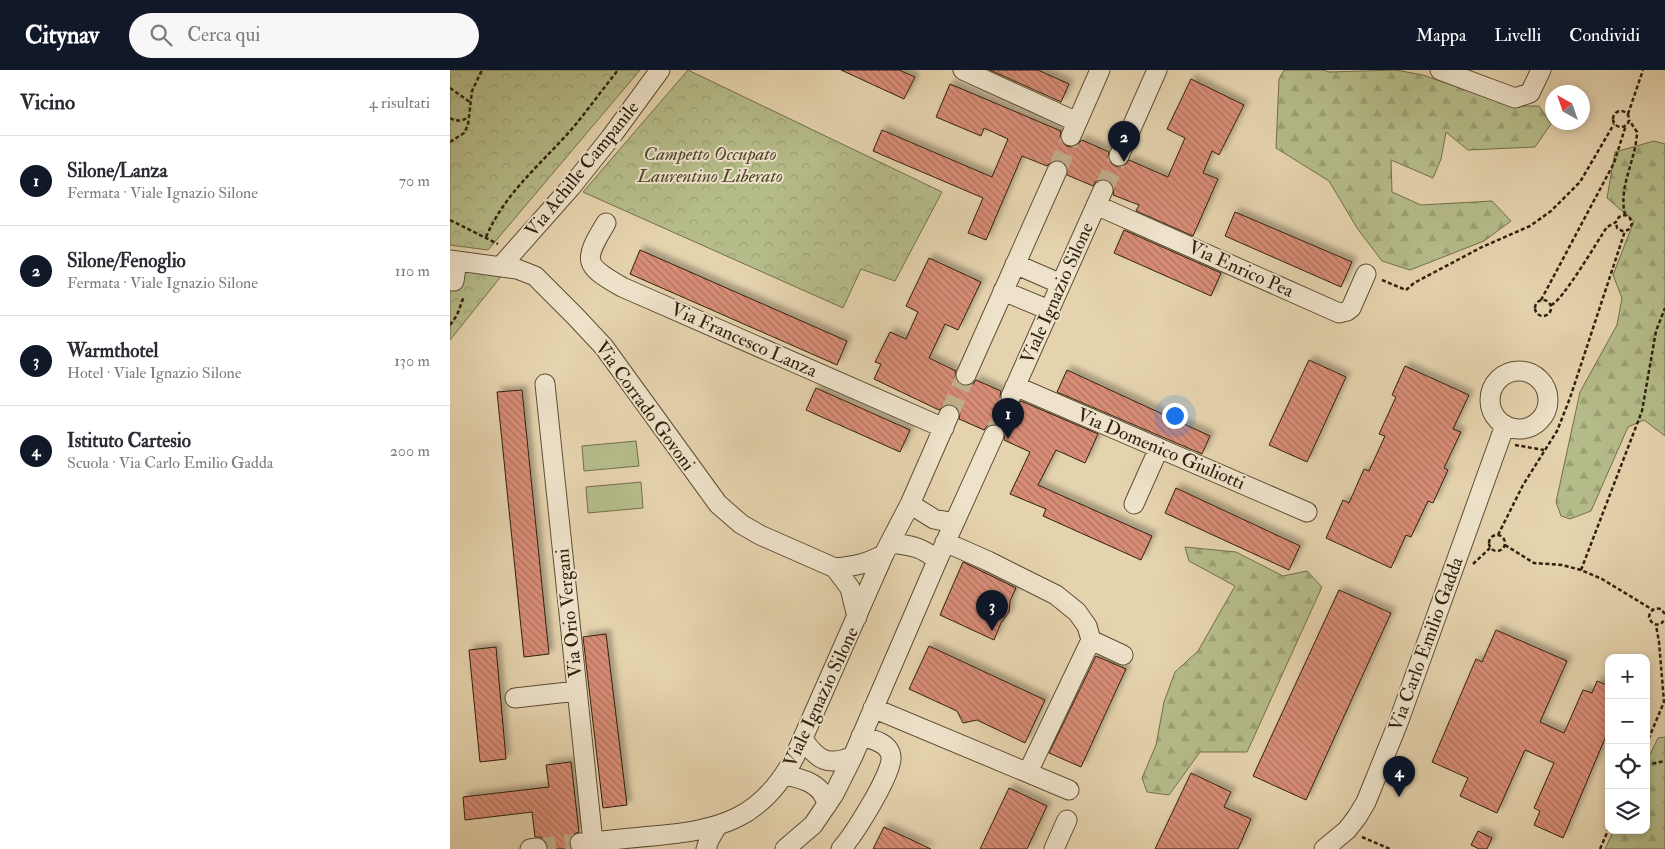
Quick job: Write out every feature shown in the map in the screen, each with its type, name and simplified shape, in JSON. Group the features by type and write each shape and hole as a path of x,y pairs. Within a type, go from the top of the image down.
{"street":[{"name":"Via Achille Campanile","path":"501,266 576,182 660,70"},
{"path":"963,70 1074,129 1100,70"},
{"path":"1118,156 1157,70"},
{"path":"1440,70 1515,98 1530,93 1541,70"},
{"path":"966,376 1057,171"},
{"name":"Via Enrico Pea","path":"1099,198 1339,313 1343,313 1351,308 1366,274"},
{"name":"Viale Ignazio Silone","path":"1013,391 1099,198"},
{"name":"Via Francesco Lanza","path":"606,223 590,253 591,264 601,275 622,287 946,421"},
{"name":"Via Corrado Govoni","path":"454,260 501,266 535,276 585,326 613,359 703,486 726,513 760,535 835,568 850,588 857,617"},
{"path":"450,280 454,281 454,260"},
{"path":"1015,264 1061,284"},
{"path":"1003,291 1049,310"},
{"name":"Via Orio Vergani","path":"545,384 577,691 587,843"},
{"name":"Via Domenico Giuliotti","path":"1013,391 1158,448 1307,512"},
{"name":"Viale Ignazio Silone","path":"587,843 680,841 737,817 761,802 785,775 803,739 888,548 910,504 946,421"},
{"name":"Via Carlo Emilio Gadda","path":"1324,849 1347,830 1366,802 1398,723 1502,434"},
{"path":"796,845 827,805 853,756 945,542 994,435"},
{"path":"1134,504 1158,448"},
{"path":"910,504 934,519 954,523"},
{"path":"945,542 1056,595 1077,612 1087,626 1091,640 1028,772"},
{"path":"835,568 857,566 888,548 921,549 937,561"},
{"path":"1091,640 1123,655"},
{"path":"515,698 577,691"},
{"path":"874,708 1069,790"},
{"path":"842,849 858,826 885,777 892,759 889,750 880,742 861,736"},
{"path":"803,739 813,753 824,760 838,761 853,756"},
{"path":"785,775 813,784 822,792 827,805"},
{"path":"1054,849 1067,820"},
{"path":"706,849 717,826"}],"path":[{"path":"450,142 464,133 469,117 472,90 482,70"},
{"path":"486,238 492,222 514,190 572,129 618,70"},
{"path":"1625,215 1623,192 1634,153 1637,132 1629,120 1628,114 1643,70"},
{"path":"450,88 470,102"},
{"path":"1366,274 1406,290 1414,282 1482,247 1530,226 1551,211 1580,182 1614,124 1613,118 1616,112 1622,111 1628,114"},
{"path":"450,118 455,121 469,117"},
{"path":"1551,305 1550,311 1546,315 1539,314 1535,308 1536,303 1541,300 1614,163 1629,120"},
{"path":"1614,124 1620,127 1626,125"},
{"path":"1551,305 1555,304 1568,286 1607,227 1616,222 1619,217 1625,215"},
{"path":"1616,222 1617,228 1622,231 1628,230 1632,224 1630,218 1625,215"},
{"path":"450,220 498,244"},
{"path":"1498,536 1524,485 1557,431 1570,398 1625,230"},
{"path":"1541,300 1548,301 1551,305"},
{"path":"1581,570 1642,411 1656,330 1665,308"},
{"path":"1502,434 1545,450"},
{"path":"1505,545 1498,552 1490,548 1490,540 1493,536 1498,536 1504,540 1505,545 1534,563 1562,565 1581,570 1602,579 1653,610 1660,609 1665,614"},
{"path":"1653,610 1649,617 1651,622 1661,624 1665,620"},
{"path":"1646,744 1664,702 1656,624"},
{"path":"1650,764 1665,761"},
{"path":"1347,830 1390,849"},
{"path":"1600,849 1606,834"}],"green space":[{"path":"450,70 640,70 488,250 450,245"},
{"name":"Campetto Occupato Laurentino Liberato","path":"688,70 942,192 895,281 861,269 843,308 583,192"},
{"path":"1284,70 1323,70 1329,72 1396,70 1423,75 1510,106 1539,106 1545,115 1545,130 1547,130 1535,147 1468,150 1446,132 1441,159 1433,178 1391,160 1392,192 1421,205 1492,201 1511,221 1484,241 1410,270 1382,261 1357,228 1329,181 1276,148 1279,79"},
{"path":"1654,141 1665,144 1665,436 1644,420 1628,427 1591,511 1570,519 1561,516 1556,502 1580,392 1617,325 1622,298 1613,275 1634,221 1607,198 1615,152"},
{"path":"450,270 503,274 450,340"},
{"path":"636,441 639,466 584,471 582,446"},
{"path":"641,482 643,508 588,513 586,487"},
{"path":"1185,547 1236,552 1283,576 1307,571 1322,587 1247,752 1200,752 1169,795 1147,792 1142,778 1156,745 1164,702 1175,672 1198,651 1235,586 1189,561"},
{"path":"1665,737 1665,849 1605,849 1612,834 1650,834 1650,755 1658,738"}],"building":[{"path":"841,70 899,70 915,77 904,99"},
{"path":"990,70 1038,70 1069,84 1061,102"},
{"path":"1191,79 1244,105 1219,155 1212,151 1203,173 1218,179 1193,236 1136,211 1139,205 1113,195 1114,188 1108,180 1101,179 1096,181 1093,186 1067,175 1066,165 1061,161 1055,160 1047,166 1022,156 986,240 968,233 983,198 873,151 882,130 992,177 1008,139 984,128 981,136 936,117 950,84 1061,131 1060,137 1062,142 1067,146 1077,145 1082,140 1109,152 1110,162 1115,166 1121,167 1129,160 1168,177 1185,138 1167,129"},
{"path":"1235,212 1352,262 1341,287 1225,236"},
{"path":"1124,230 1221,273 1211,296 1114,253"},
{"path":"640,250 847,341 837,365 630,274"},
{"path":"929,258 981,282 958,330 945,324 929,358 956,371 955,377 961,385 968,386 976,380 1001,391 1000,397 1002,402 1007,406 1013,407 1021,401 1098,434 1085,463 1056,450 1038,485 1152,536 1141,560 1043,516 1046,509 1010,494 1030,452 1004,440 1005,433 999,425 992,424 984,430 959,419 960,413 954,405 947,404 939,410 874,379 881,364 875,362 890,332 906,339 918,312 906,306"},
{"path":"1309,360 1346,377 1307,462 1269,445"},
{"path":"1405,366 1469,395 1453,429 1461,432 1444,468 1448,470 1433,503 1428,501 1411,537 1406,535 1391,568 1326,538 1343,500 1349,503 1364,469 1369,471 1385,436 1379,434 1396,397 1392,395"},
{"path":"1067,370 1210,436 1202,454 1057,392"},
{"path":"816,388 910,430 900,452 806,410"},
{"path":"522,390 549,654 524,657 497,392"},
{"path":"1176,488 1300,546 1289,570 1165,513"},
{"path":"963,562 1016,588 1010,601 1009,612 1001,623 994,640 940,615"},
{"path":"1339,590 1391,613 1306,800 1253,776"},
{"path":"1496,630 1567,661 1540,722 1564,733 1583,690 1592,693 1597,681 1605,684 1605,738 1563,838 1534,825 1540,811 1534,808 1554,763 1525,750 1497,813 1460,796 1468,778 1432,762 1476,659 1482,662"},
{"path":"606,634 627,805 603,808 583,637"},
{"path":"929,646 1045,700 1025,743 977,720 963,723 957,711 909,689"},
{"path":"496,647 506,759 480,762 469,650"},
{"path":"1096,656 1126,669 1081,767 1049,753"},
{"path":"571,762 579,832 570,838 571,849 548,849 546,841 541,837 535,837 532,812 465,820 463,797 549,787 546,765"},
{"path":"1191,773 1231,792 1224,807 1251,819 1238,849 1155,849"},
{"path":"1009,788 1047,806 1027,849 980,849"},
{"path":"884,827 931,849 873,849"},
{"path":"1478,831 1492,838 1487,849 1479,849 1471,845"}],"tunnel":[{"path":"1057,171 1071,136"},
{"path":"1103,190 1119,156"},
{"path":"949,415 966,375"},
{"path":"994,435 1011,396"},
{"path":"537,848 580,843"}],"place":[{"name":"Silone/Fenoglio","path":"1124,162"},
{"name":"Silone/Lanza","path":"1008,439"},
{"name":"Warmthotel","path":"992,631"},
{"name":"Istituto Cartesio","path":"1399,797"}]}
